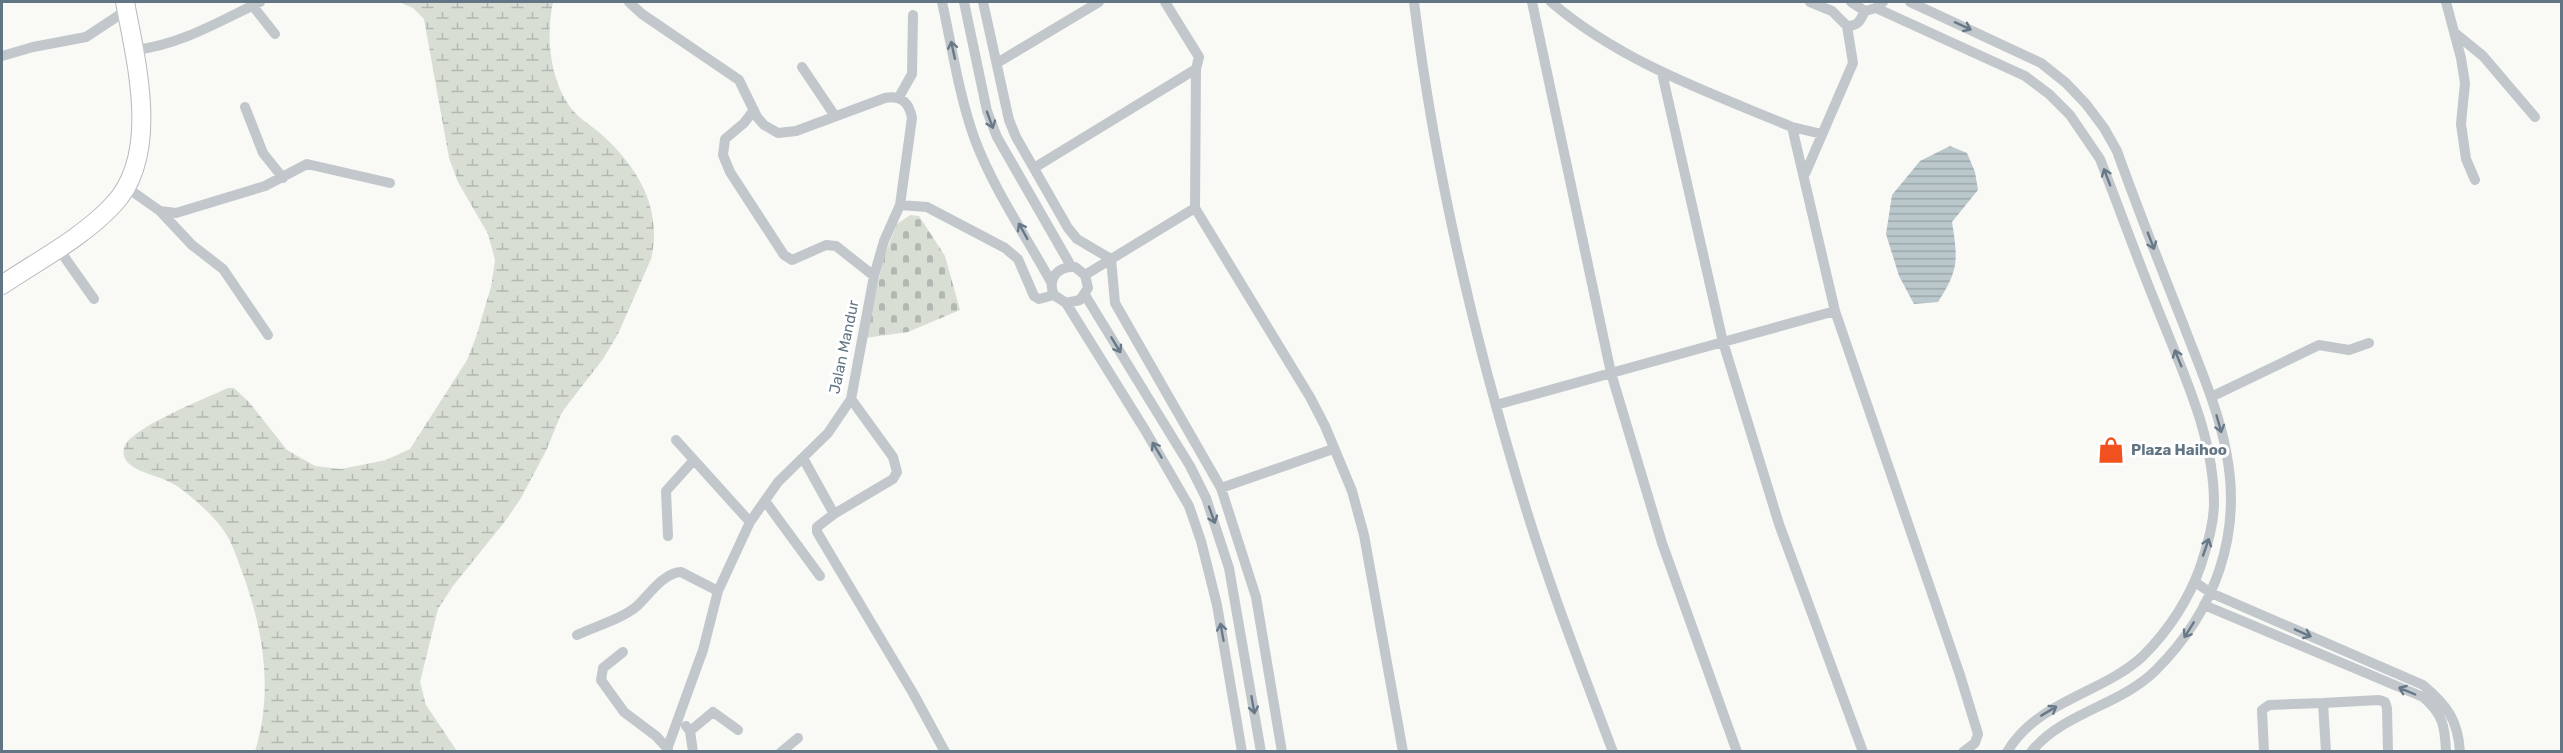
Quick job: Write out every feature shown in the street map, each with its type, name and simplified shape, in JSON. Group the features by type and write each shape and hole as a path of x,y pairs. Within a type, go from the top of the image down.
{"main road":[{"path":"2,285 100,218 115,204 126,187 135,164 142,125 135,50 126,6"}],"street":[{"path":"942,2 963,98 976,142 1051,282 1054,296"},
{"path":"964,2 987,111 996,138 1071,266 1085,274 1088,288 1085,295 1073,303 1066,303"},
{"path":"983,2 1009,120 1068,228 1077,239 1111,259"},
{"path":"997,63 1099,2"},
{"path":"1165,2 1199,57 1196,69 1195,208 1310,397 1325,426 1352,491 1365,535 1403,752"},
{"path":"1414,2 1421,60 1440,162 1496,405 1543,560 1613,752"},
{"path":"1532,2 1611,373 1662,543 1737,752"},
{"path":"1551,2 1584,28 1662,73 1792,126 1822,134"},
{"path":"1804,175 1853,63 1846,26 1832,11 1810,2"},
{"path":"1851,2 1874,7 2025,76 2049,94 2070,115 2100,159 2196,404 2209,452 2214,503 2210,537 2195,582 2173,622 2142,656 2124,670 2043,714 2026,728 2007,752"},
{"path":"1910,2 2042,63 2086,104 2104,128 2117,152 2211,397 2227,452 2231,507 2227,551 2211,593 2186,636 2154,672 2136,686 2055,729 2031,752"},
{"path":"2446,2 2456,34 2465,83 2462,117 2464,145 2466,159 2475,180"},
{"path":"135,50 161,45 187,36 256,3 275,34"},
{"path":"633,3 642,14 739,80 753,110 764,125 778,133 796,131 885,98 899,97 912,74 913,15"},
{"path":"2,56 33,47 86,37 126,6"},
{"path":"1846,26 1855,26 1874,7"},
{"path":"2456,34 2483,56 2535,117"},
{"path":"802,67 835,116"},
{"path":"1034,168 1196,69"},
{"path":"1662,73 1723,342 1779,524 1863,752"},
{"name":"Jalan Mandur","path":"667,750 703,650 718,591 750,522 778,482 828,433 850,399 874,276 884,241 900,205 912,118 909,105 899,97"},
{"path":"245,107 263,153 284,178"},
{"path":"753,110 744,123 725,139 723,155 730,172 784,255 792,260 826,245 836,246 874,276"},
{"path":"1792,126 1835,311 1960,675 1978,734 1976,743 1963,752"},
{"path":"160,211 167,213 185,211 266,186 300,167 315,164 390,183"},
{"path":"126,187 160,211 192,245 223,269 268,335"},
{"path":"900,205 927,207 1005,248 1018,259 1034,297 1039,299 1054,296 1066,303 1189,506 1201,541 1217,605 1242,752"},
{"path":"1085,274 1195,208"},
{"path":"58,248 94,299"},
{"path":"1111,259 1115,303 1221,488 1256,597 1282,752"},
{"path":"1051,282 1062,268 1071,266"},
{"path":"1085,295 1190,466 1206,498 1229,568 1261,752"},
{"path":"1496,405 1835,311"},
{"path":"2211,397 2319,345 2349,350 2369,343"},
{"path":"850,399 893,457 897,472 893,479 834,513 817,527 817,531 913,693 945,752"},
{"path":"676,440 750,522"},
{"path":"1221,488 1333,449"},
{"path":"803,458 834,513"},
{"path":"668,536 666,491 693,460"},
{"path":"765,501 820,576"},
{"path":"577,635 630,611 666,578 675,573 681,572 718,591"},
{"path":"2195,582 2211,593 2423,685 2443,701 2454,721 2460,752"},
{"path":"2204,605 2423,697 2435,707 2442,719 2446,752"},
{"path":"2272,633 2277,621"},
{"path":"2332,659 2337,647"},
{"path":"623,652 603,668 601,680 624,712 656,736 667,750"},
{"path":"2264,752 2262,710 2269,705 2385,702 2388,752"},
{"path":"2323,704 2326,752"},
{"path":"690,730 713,712 738,730"},
{"path":"679,718 690,730 693,752"},
{"path":"781,752 798,738"}],"green space":[{"path":"399,2 553,2 550,41 557,80 571,108 626,160 644,190 653,223 654,241 651,259 618,334 603,359 562,412 546,451 521,498 438,609 420,682 426,705 457,751 255,751 264,705 263,659 255,613 233,548 222,528 203,507 173,484 132,466 124,455 124,448 129,440 154,423 228,388 234,388 249,402 287,450 315,466 341,469 386,460 410,449 467,360 491,287 495,260 488,234 458,182 449,158 424,19 413,8"},
{"path":"910,215 919,216 945,256 960,310 908,332 865,338 884,257 897,224"}],"shaded area":[{"path":"1950,146 1967,153 1975,172 1978,190 1952,222 1956,255 1953,272 1945,291 1938,302 1914,304 1899,276 1886,234 1892,195 1920,161"}],"place":[{"name":"Plaza Haihoo","path":"2111,450"}]}
